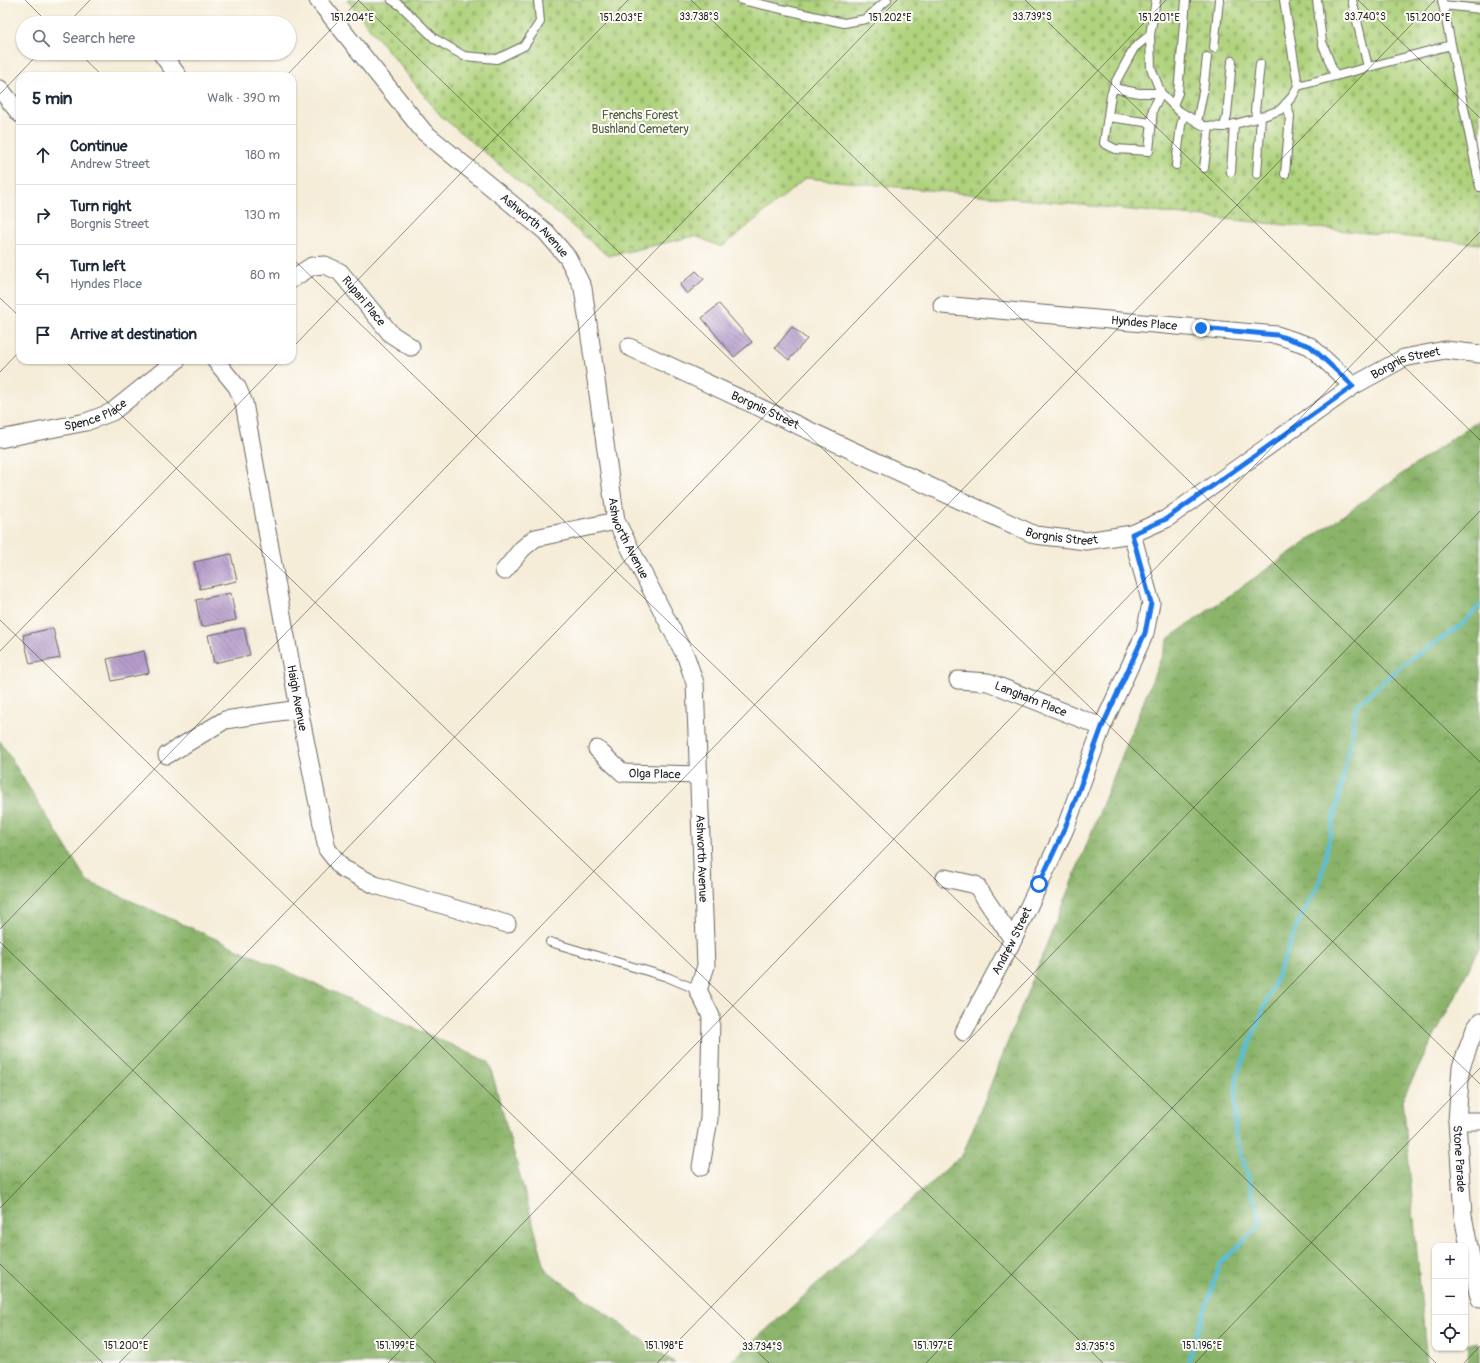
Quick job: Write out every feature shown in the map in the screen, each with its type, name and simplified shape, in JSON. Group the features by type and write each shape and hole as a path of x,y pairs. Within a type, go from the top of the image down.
{"street":[{"name":"Ashworth Avenue","path":"318,0 424,132 546,232 568,258 583,288 616,521 686,657 695,683 706,966 698,990"},
{"path":"166,60 175,72"},
{"path":"0,89 16,109"},
{"name":"Rupari Place","path":"296,276 312,266 325,265 340,272 391,334 411,347"},
{"name":"Hyndes Place","path":"942,306 1277,335 1310,346 1353,386"},
{"name":"Borgnis Street","path":"629,347 1035,535 1086,541 1132,534 1166,519 1353,386 1404,358 1445,350 1480,354"},
{"name":"Spence Place","path":"0,439 86,422 112,412 172,364"},
{"name":"Haigh Avenue","path":"218,364 237,387 244,403 299,709 327,850 342,868 375,885 507,924"},
{"path":"504,571 522,549 535,538 616,521"},
{"name":"Andrew Street","path":"964,1032 1013,940 1065,828 1102,727 1145,633 1151,603 1132,534"},
{"name":"Langham Place","path":"958,680 988,682 1102,727"},
{"path":"167,755 225,720 299,709"},
{"name":"Olga Place","path":"597,749 623,773 699,775"},
{"path":"945,878 976,885 1013,940"},
{"path":"698,990 711,1016 709,1119 702,1167"},
{"name":"Stone Parade","path":"1480,1022 1475,1029 1461,1067 1457,1121 1462,1216 1480,1299"},
{"path":"1457,1121 1480,1121"}],"lane":[{"path":"392,0 401,6 435,39 464,56 497,59 524,46 540,22 538,0"},
{"path":"742,0 844,23 866,19 887,0"},
{"path":"1156,0 1150,35 1151,68 1161,93 1184,114 1204,126 1224,127 1259,118 1280,110 1292,97 1298,86 1284,0"},
{"path":"1173,105 1178,92 1186,0"},
{"path":"1214,48 1219,0"},
{"path":"1316,0 1322,42 1335,76"},
{"path":"1352,0 1368,67"},
{"path":"1480,9 1442,3 1480,187"},
{"path":"1150,35 1134,48 1114,88 1104,143 1116,149 1149,151 1154,109 1161,93"},
{"path":"1298,86 1451,44"},
{"path":"1197,122 1203,92 1207,57"},
{"path":"1224,127 1227,115 1232,61"},
{"path":"1257,174 1259,118 1255,111 1260,64"},
{"path":"1114,88 1139,93 1161,93"},
{"path":"1285,174 1290,116 1286,103"},
{"path":"1176,165 1181,125 1184,114"},
{"path":"1108,118 1152,124"},
{"path":"1231,172 1234,124"},
{"path":"1204,168 1209,126"},
{"path":"550,942 667,977 698,990"}],"green space":[{"name":"Frenchs Forest Bushland Cemetery","path":"347,0 1480,0 1480,244 806,178 722,247 695,236 608,256 441,116"},
{"path":"1480,419 1480,947 1403,1098 1427,1363 729,1363 963,1154 1169,638"},
{"path":"0,741 87,881 489,1062 546,1271 675,1363 0,1363"},
{"path":"1477,1342 1480,1348 1480,1363 1467,1363 1468,1344"}],"building":[{"path":"696,271 704,279 687,294 680,285"},
{"path":"719,304 752,342 734,357 702,318"},
{"path":"792,327 807,339 789,360 775,348"},
{"path":"231,554 237,581 200,589 194,562"},
{"path":"231,593 236,620 201,627 196,600"},
{"path":"53,628 60,658 30,664 23,635"},
{"path":"244,628 250,655 214,663 208,635"},
{"path":"144,651 149,673 112,681 107,659"}],"waterway":[{"path":"1188,1363 1220,1264 1261,1224 1235,1132 1236,1078 1300,919 1320,882 1350,745 1356,706 1402,665 1462,625 1480,605"}],"route":[{"path":"1039,884 1065,828 1102,727 1145,633 1151,603 1132,534 1166,519 1353,386 1310,346 1277,335 1201,328"}]}
